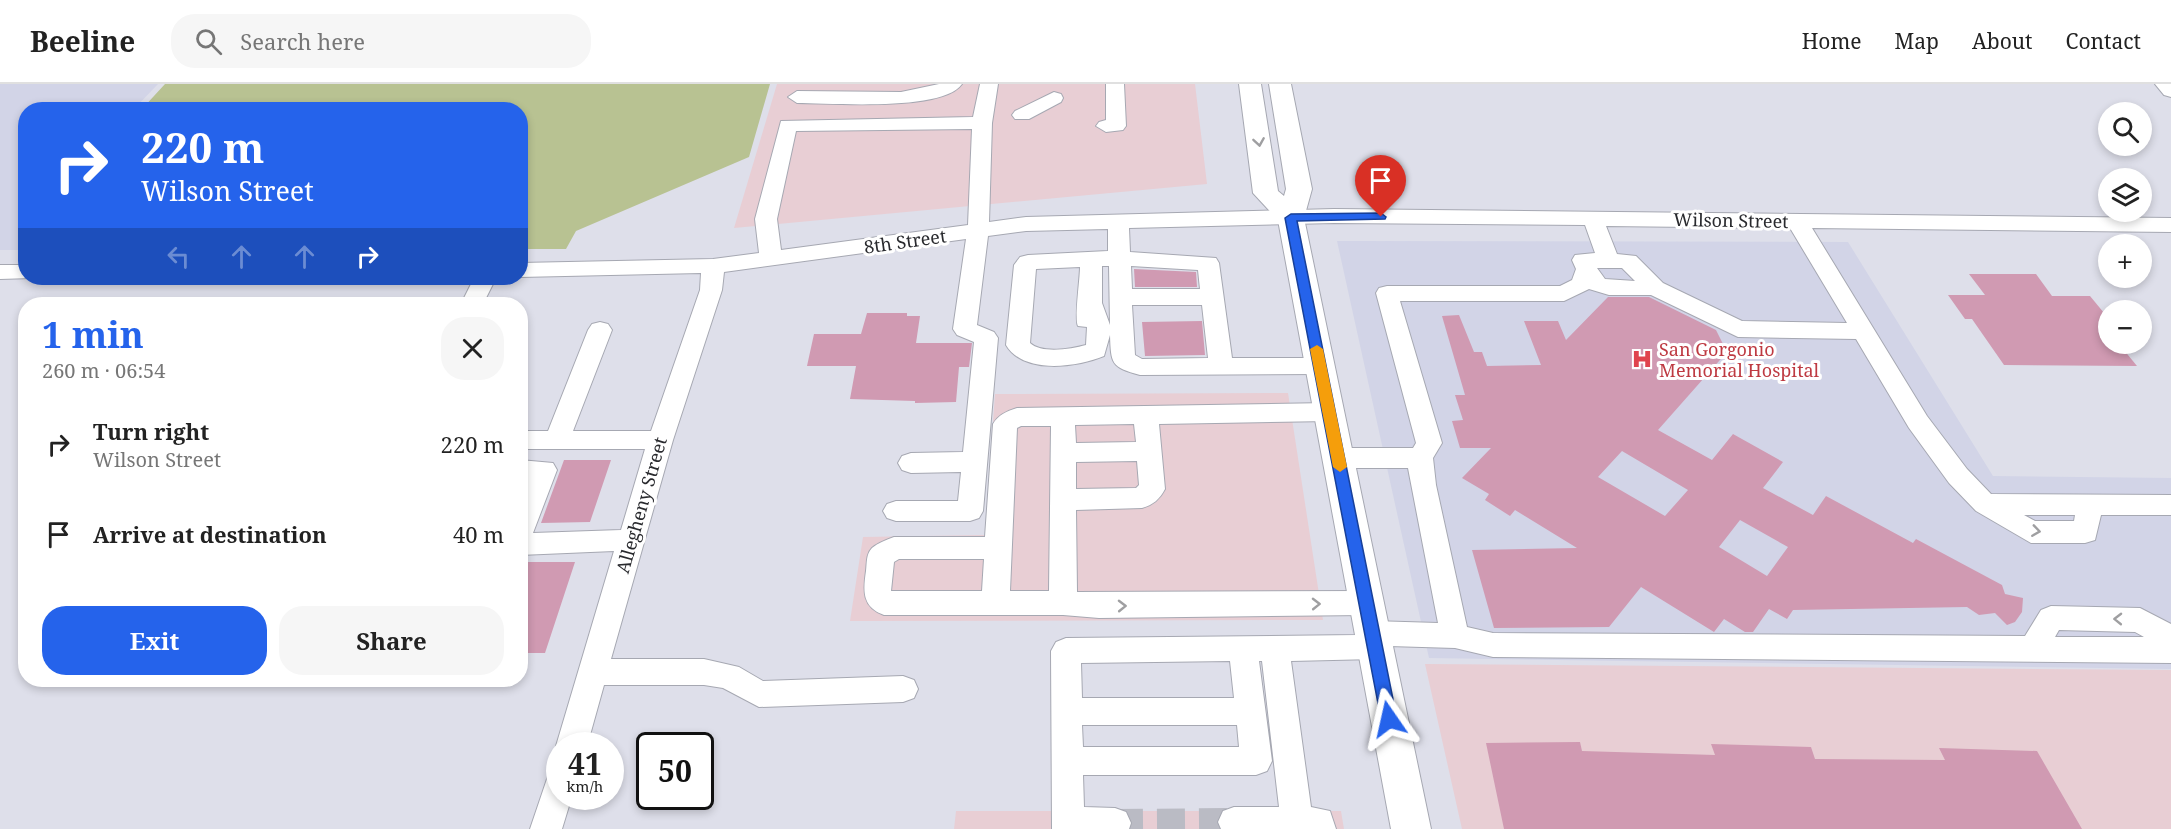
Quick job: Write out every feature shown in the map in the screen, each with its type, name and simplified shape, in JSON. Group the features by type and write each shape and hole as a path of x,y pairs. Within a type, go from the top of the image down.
{"main road":[{"path":"1250,84 1266,193 1291,218"},
{"path":"1280,84 1299,189 1291,218 1411,829"}],"street":[{"path":"771,259 766,219 788,125 799,90 914,97 935,94 953,84"},
{"path":"896,511 970,512 986,338 965,329 978,231 982,123 989,84"},
{"path":"1106,126 1116,126 1115,84"},
{"path":"2164,84 2171,91"},
{"path":"1022,115 1054,98"},
{"path":"788,125 982,123"},
{"name":"Wilson Street","path":"1291,218 2171,225"},
{"name":"8th Street","path":"528,270 713,266 1026,224 1291,218"},
{"path":"1593,219 1598,265"},
{"path":"1797,221 1918,422 1958,476 1985,504 2031,532 2085,532 2090,505 2171,505"},
{"path":"1118,222 1123,360 1129,365"},
{"path":"1091,259 1092,304 1097,311 1099,345 1096,350 1090,354 1048,356 1027,354 1018,345 1017,334 1022,319 1025,265 1028,262 1091,259 1119,258 1208,263 1221,367"},
{"path":"1455,636 1452,610 1434,545 1419,458 1429,443 1387,293 1564,294 1581,284 1598,265 1628,261 1655,288 1738,329 1864,331"},
{"name":"Allegheny Street","path":"575,732 660,440 711,290 713,266"},
{"path":"0,272 18,272"},
{"path":"1121,297 1212,297"},
{"path":"1022,319 1009,330 1006,337 1007,358 1011,362 1020,364 1140,367 1320,366"},
{"path":"557,440 600,330"},
{"path":"995,603 1005,424 1017,417 1329,412"},
{"path":"1063,500 1142,498 1152,489 1146,415"},
{"path":"1063,417 1063,603"},
{"path":"528,440 660,440"},
{"path":"1063,453 1149,451"},
{"path":"1338,458 1419,458"},
{"path":"911,463 974,462"},
{"path":"528,470 544,470 528,511"},
{"path":"528,544 631,540"},
{"path":"998,548 894,548 881,557 877,594 884,603 1063,603 1455,636 1493,645 2171,650"},
{"path":"2034,648 2051,618 2140,620 2171,639"},
{"path":"1115,823 1068,825 1066,651 1275,648 1371,628"},
{"path":"1234,822 1308,826 1275,648"},
{"path":"1068,761 1256,761 1243,649"},
{"path":"592,672 704,672 729,676 759,694 903,689"},
{"path":"1067,712 1250,711"},
{"path":"546,829 552,810"}],"shaded area":[{"path":"0,84 158,84 141,102 18,102 18,250 0,250"},
{"path":"777,84 1195,84 1207,184 734,228"},
{"name":"San Gorgonio Memorial Hospital","path":"1337,241 1848,242 1993,476 2171,478 2171,669 1429,658"},
{"path":"1288,393 1323,620 850,621 863,537 985,535 995,394"},
{"path":"1425,664 2171,670 2171,829 1462,829"},
{"path":"956,811 1341,811 1344,829 954,829"}],"green space":[{"path":"165,84 770,84 749,157 576,231 566,249 528,249 528,102 148,102"}],"building":[{"path":"1134,269 1196,272 1197,287 1135,287"},
{"path":"1969,274 2036,274 2052,296 2090,296 2098,306 2098,354 2127,354 2137,366 2004,365 1972,319 1965,319 1948,295 1985,295"},
{"path":"1608,297 1649,297 1716,330 1727,352 1658,430 1712,460 1733,434 1783,462 1763,488 1813,515 1826,496 1913,543 1916,539 2002,585 2005,594 2023,598 2022,612 2015,622 2007,625 1995,613 1979,615 1967,607 1793,610 1787,619 1769,609 1753,632 1745,632 1724,619 1714,632 1641,587 1609,627 1494,628 1472,550 1577,548 1515,510 1510,516 1485,500 1489,494 1462,478 1491,448 1460,448 1452,421 1463,420 1455,395 1465,395 1442,316 1459,315 1474,352 1482,352 1487,366 1541,365 1524,321 1558,321 1566,340","holes":["1622,451 1688,490 1665,516 1598,477","1740,520 1788,547 1767,576 1719,547"]},
{"path":"867,313 907,313 907,316 920,316 916,343 972,343 969,367 959,367 956,402 915,403 915,401 850,399 856,366 807,366 814,334 861,334"},
{"path":"1202,321 1205,355 1145,356 1142,322"},
{"path":"564,460 611,460 590,522 541,523"},
{"path":"528,562 575,562 545,653 528,653"},
{"path":"1580,742 1582,751 1715,755 1711,744 1811,747 1815,759 1945,760 1939,748 2037,751 2082,829 1504,829 1486,743"}],"tunnel":[{"path":"1115,823 1234,822"}],"slow traffic":[{"path":"1317,349 1340,467"}],"place":[{"name":"San Gorgonio Memorial Hospital","path":"1642,359"}],"route":[{"path":"1381,217 1291,218 1389,719"}]}
